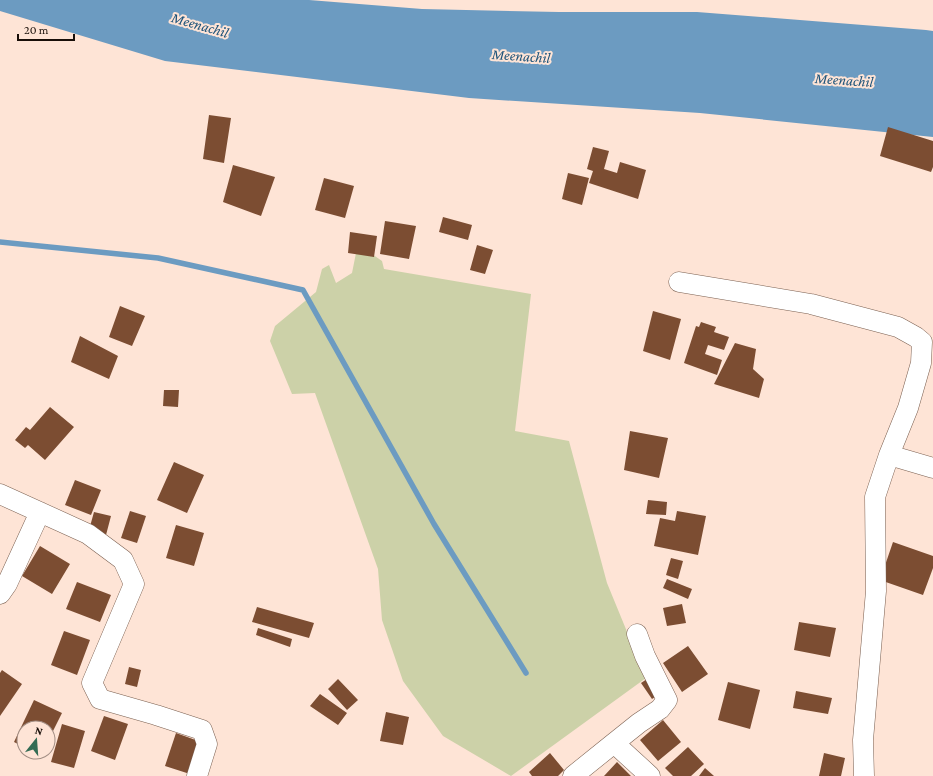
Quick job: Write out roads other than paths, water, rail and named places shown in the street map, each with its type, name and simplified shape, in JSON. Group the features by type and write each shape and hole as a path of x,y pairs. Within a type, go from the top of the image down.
{"street":[{"path":"679,282 811,304 898,326 922,342 921,363 908,408 889,455 876,497 876,591 864,740 864,776"},
{"path":"889,455 933,468"},
{"path":"0,494 88,534 123,560 134,584 92,683 100,699 202,730 207,744 198,776"},
{"path":"0,594 7,584 40,512"},
{"path":"573,776 639,723 660,709 667,700 645,656 637,634"},
{"path":"614,743 650,776"}],"water":[{"name":"Meenachil","path":"0,0 309,0 422,9 559,12 697,12 933,31 933,137 700,113 469,98 165,61 0,11"}],"waterway":[{"path":"0,242 158,258 303,290 434,524 526,673"}]}
